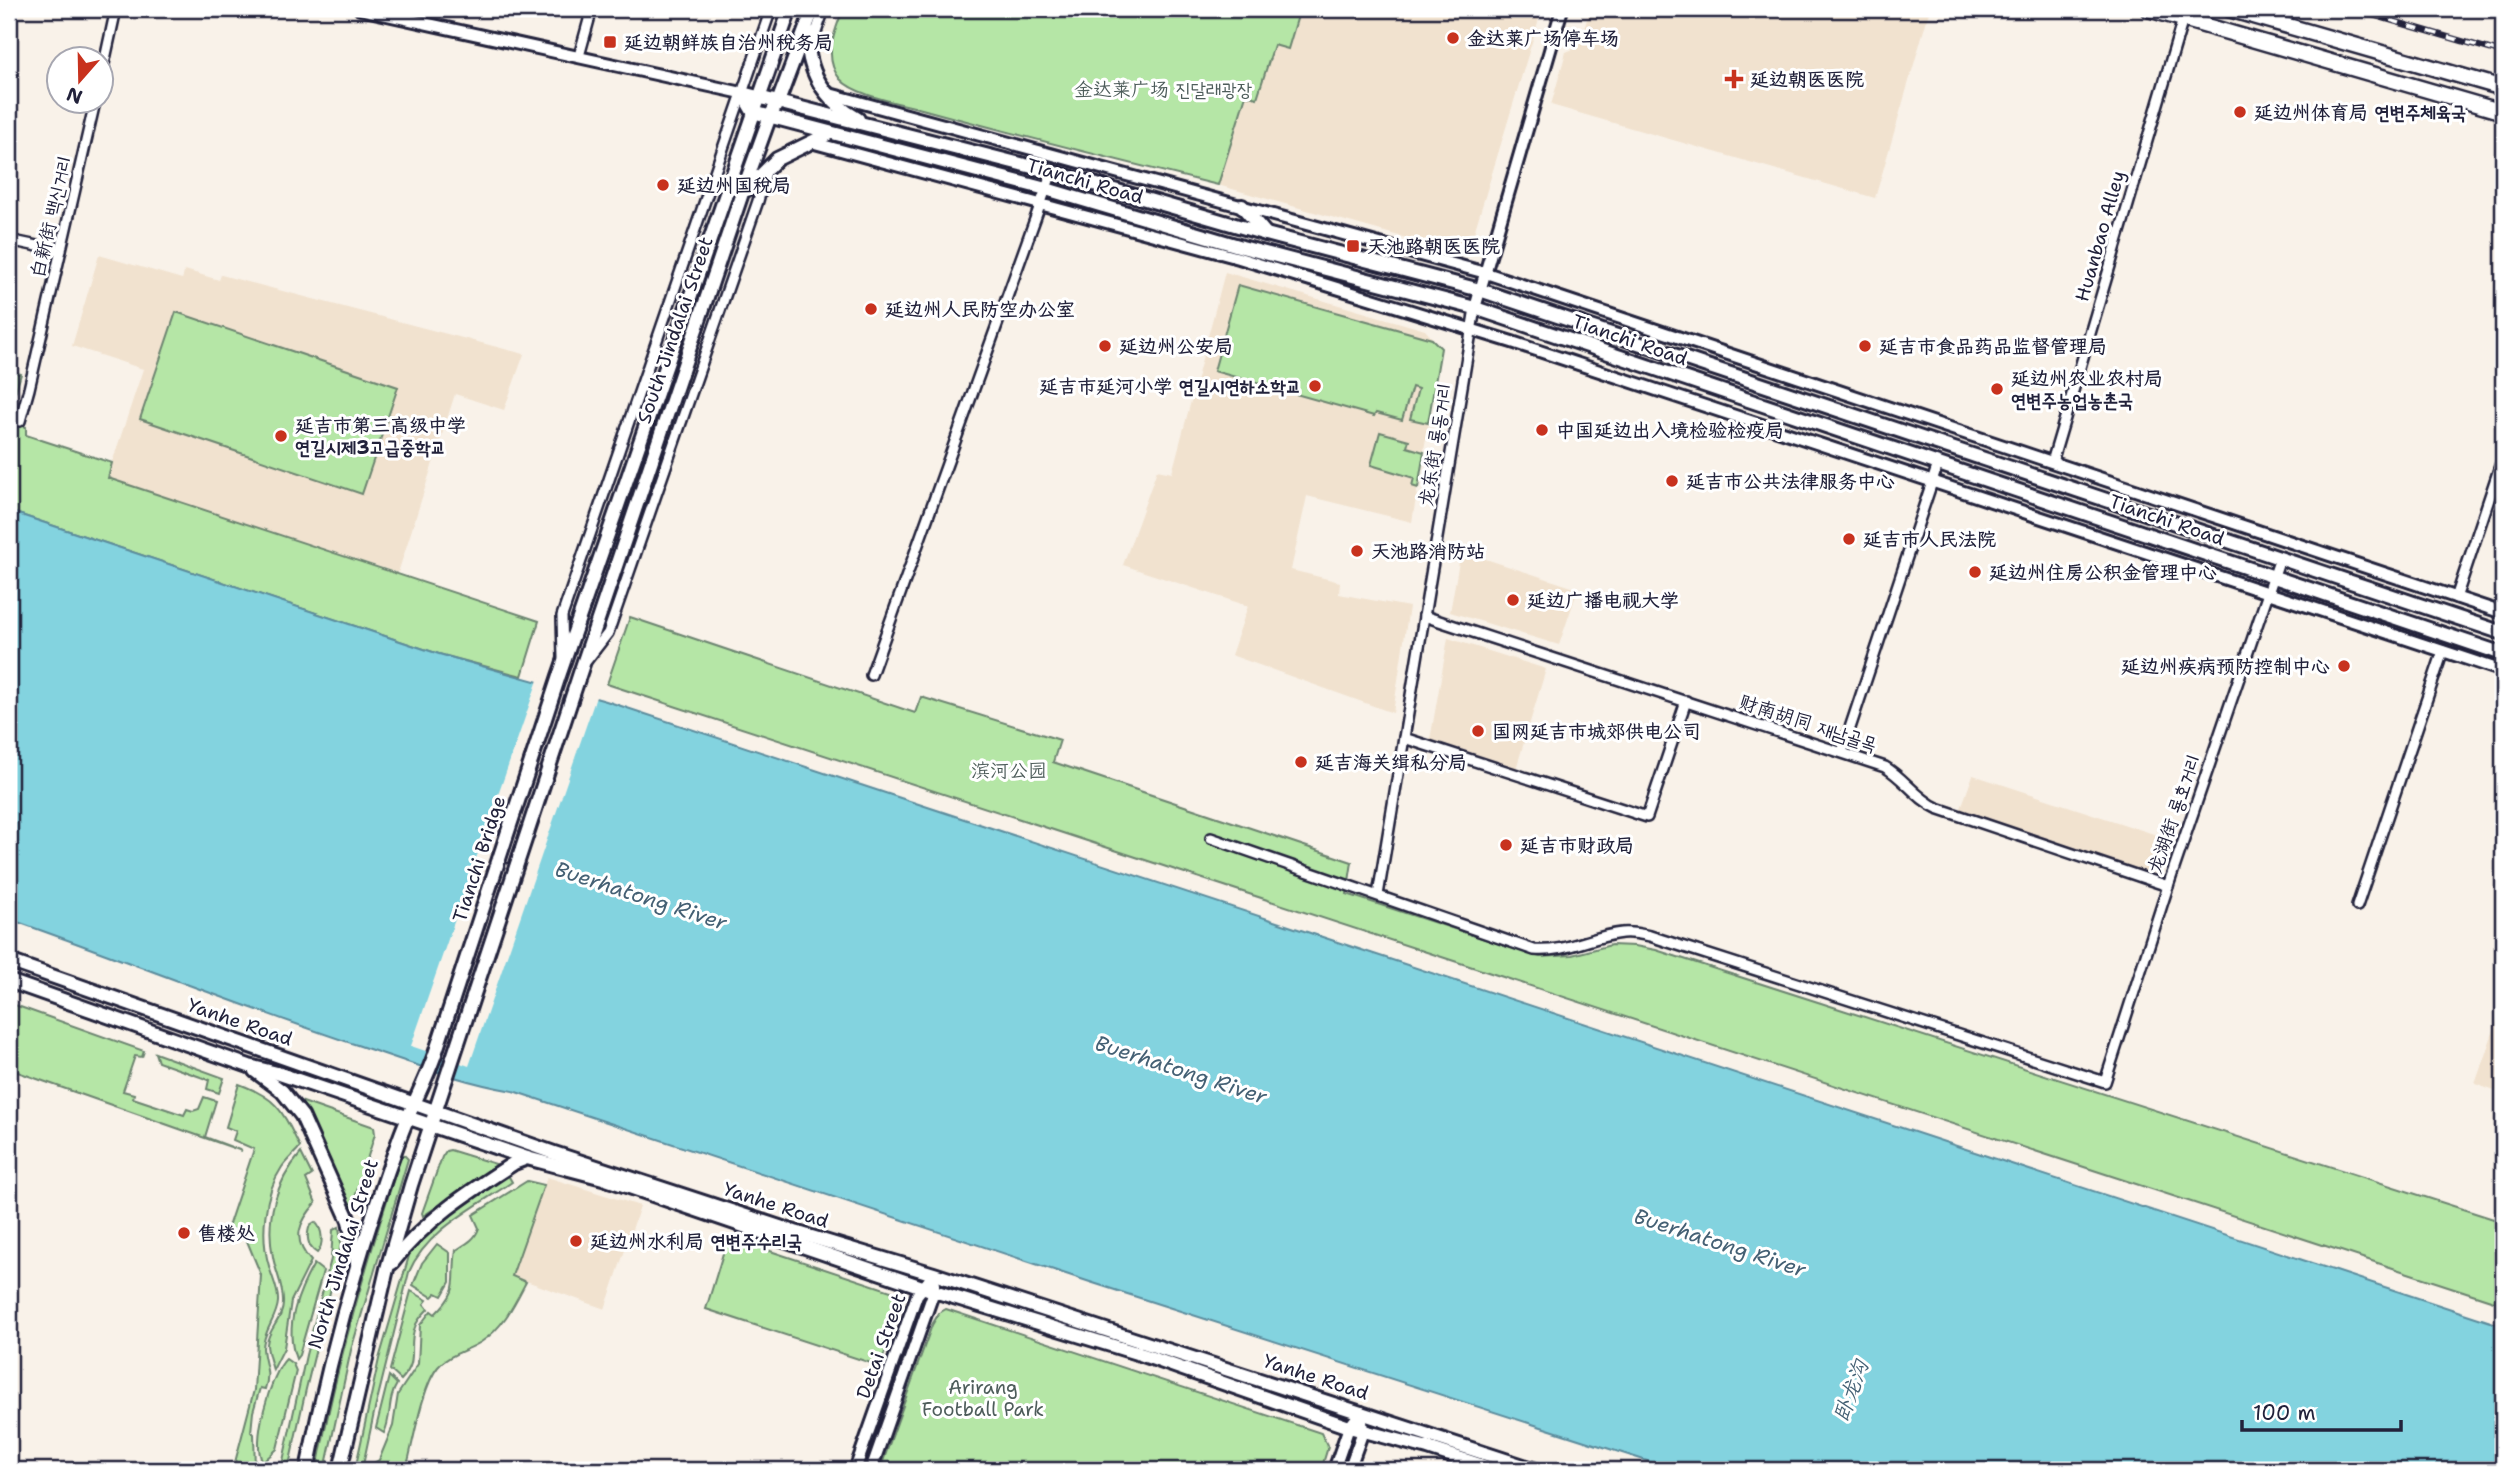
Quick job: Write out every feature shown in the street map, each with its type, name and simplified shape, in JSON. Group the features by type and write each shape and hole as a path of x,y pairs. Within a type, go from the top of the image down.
{"main road":[{"name":"South Jindalai Street","path":"561,669 752,112 790,9"},
{"path":"2148,9 2503,113"},
{"path":"2229,9 2503,88"},
{"path":"811,15 807,47 818,81 826,93 847,113 873,127"},
{"name":"South Jindalai Street","path":"578,682 741,196 811,15"},
{"name":"Tianchi Road","path":"741,93 1052,172 1266,234 1480,290 2503,633"},
{"path":"741,93 752,112"},
{"name":"Tianchi Road","path":"752,112 1045,189 1242,247 1475,308 2503,654"},
{"path":"741,196 777,159 830,133"},
{"path":"1242,206 1266,234"},
{"name":"Tianchi Bridge","path":"435,1054 561,669"},
{"name":"Tianchi Bridge","path":"435,1110 578,682"},
{"name":"Yanhe Road","path":"9,961 579,1161 1536,1470"},
{"name":"Yanhe Road","path":"9,981 249,1066 277,1073 527,1158 603,1178 928,1289 1143,1355 1349,1427 1428,1448 1495,1470"},
{"name":"North Jindalai Street","path":"307,1470 330,1363 357,1265 401,1134 435,1054"},
{"path":"249,1066 282,1091 302,1116 349,1221 357,1265"},
{"path":"340,1470 387,1269 435,1110"},
{"path":"387,1269 407,1242 426,1224 514,1163 527,1158"}],"street":[{"path":"108,46 116,9"},
{"name":"Tianchi Road","path":"360,9 741,93"},
{"path":"579,56 592,9"},
{"name":"South Jindalai Street","path":"561,669 562,616 771,9"},
{"path":"809,52 824,9"},
{"name":"龙东街 룡동거리","path":"1378,895 1475,308 1562,9"},
{"name":"Huanbao Alley","path":"2052,462 2183,19"},
{"name":"Tianchi Road","path":"826,93 1486,273 2503,613"},
{"name":"白新街 백신거리","path":"20,421 92,116"},
{"name":"Tianchi Road","path":"811,142 1239,258 1512,342 2503,671"},
{"name":"South Jindalai Street","path":"582,667 608,633 758,201 767,168"},
{"path":"871,675 1052,172"},
{"path":"9,240 61,251"},
{"path":"2456,597 2501,463"},
{"path":"1842,752 1938,464"},
{"name":"龙湖街 룡호거리","path":"1378,895 1534,950 1546,951 1620,933 1650,936 2105,1082 2168,886 2280,558"},
{"name":"财南胡同 재남골목","path":"1424,616 1885,767 1937,808 2168,886"},
{"path":"2357,906 2443,651"},
{"path":"1404,738 1647,817 1686,701"},
{"path":"1211,838 1378,895"},
{"name":"Detai Street","path":"871,1470 934,1274"},
{"name":"Detai Street","path":"855,1470 917,1295 928,1289"},
{"path":"1334,1470 1349,1427 1361,1412"},
{"path":"1349,1470 1363,1431 1361,1412"}],"shaded area":[{"path":"1300,9 1542,9 1468,245 1455,251 1449,250 1218,185 1247,94 1257,97 1274,45 1288,49"},
{"name":"延边朝医医院","path":"1590,9 1930,9 1875,198 1551,105 1566,52 1578,47"},
{"name":"延吉市第三高级中学 연길시제3고급중학교","path":"99,255 182,279 185,270 219,280 221,275 524,354 504,410 455,394 398,573 107,478 143,369 72,346"},
{"path":"1225,272 1425,330 1441,348 1412,522 1307,496 1291,570 1340,582 1339,594 1409,607 1393,713 1231,655 1248,606 1123,565 1157,470 1172,473"},
{"name":"延边广播电视大学","path":"1461,551 1578,589 1559,645 1450,612"},
{"path":"1448,638 1546,669 1516,769 1430,740"},
{"path":"1973,775 2166,838 2152,875 1960,811"},
{"path":"2503,1004 2503,1094 2475,1084"},
{"name":"延边州水利局 연변주수리국","path":"547,1177 640,1206 605,1309 512,1276"}],"green space":[{"name":"金达莱广场 진달래광장","path":"843,9 1300,9 1288,49 1274,45 1257,98 1246,95 1218,185 857,91 840,79 832,62 832,44"},
{"path":"1238,285 1432,339 1441,348 1428,423 1410,419 1418,389 1412,387 1402,420 1376,413 1374,416 1214,371"},
{"path":"176,312 398,387 362,494 140,419"},
{"path":"9,371 21,374 9,413"},
{"path":"9,420 26,427 26,435 112,463 108,478 539,621 522,676 439,654 9,511"},
{"path":"1380,432 1409,440 1407,447 1424,452 1418,488 1412,486 1414,478 1371,465"},
{"name":"滨河公园","path":"630,617 915,713 921,697 1060,740 1053,762 1352,862 1347,894 1540,957 1572,955 1611,945 1656,950 2503,1222 2503,1304 607,684"},
{"path":"9,1003 144,1051 142,1057 135,1056 123,1091 134,1094 133,1098 184,1115 187,1109 199,1109 204,1097 216,1101 205,1137 242,1151 9,1069"},
{"path":"155,1053 224,1078 219,1093 207,1089 209,1080 158,1062"},
{"path":"239,1084 263,1095 278,1108 300,1147 284,1164 276,1178 265,1215 266,1254 278,1302 263,1348 267,1383 265,1389 260,1388 253,1412 251,1432 254,1434 255,1470 233,1470 254,1390 261,1275 245,1236 228,1227 254,1149 233,1140 236,1131 226,1127"},
{"path":"300,1101 374,1127 375,1134 351,1210 313,1127 298,1103"},
{"path":"450,1150 499,1165 423,1216 442,1157"},
{"path":"301,1153 312,1175 306,1179 316,1203 305,1217 299,1238 311,1261 291,1301 284,1348 273,1370 267,1344 281,1314 283,1298 274,1263 270,1228 279,1188"},
{"path":"404,1155 408,1159 351,1350 325,1470 317,1470 354,1312 401,1156"},
{"path":"508,1175 512,1182 440,1232 417,1257 409,1272 362,1470 355,1470 379,1359 411,1249 430,1229"},
{"path":"527,1181 544,1185 512,1276 526,1282 517,1299 502,1323 489,1336 447,1359 432,1376 406,1470 368,1470 370,1465 379,1460 393,1426 398,1394 418,1364 420,1325 431,1311 435,1314 449,1298 454,1284 456,1250 473,1239 479,1228 473,1215"},
{"path":"315,1222 322,1237 317,1253 311,1248 308,1237 310,1225"},
{"path":"339,1227 341,1243 338,1260 288,1470 281,1470 306,1355 331,1259 333,1230"},
{"path":"728,1237 900,1294 902,1304 880,1366 706,1309"},
{"path":"437,1244 450,1253 450,1282 442,1296 436,1293 432,1297 413,1285 422,1263"},
{"path":"314,1264 323,1271 296,1359 291,1334 294,1310"},
{"path":"411,1291 427,1300 424,1304 428,1309 416,1324 412,1360 401,1380 390,1370"},
{"name":"Arirang Football Park","path":"946,1309 1321,1433 1328,1447 1321,1470 880,1470 932,1325 939,1313"},
{"path":"286,1359 293,1364 296,1371 277,1449 263,1462 259,1441 264,1409 274,1379"},
{"path":"389,1376 397,1384 384,1433 376,1428"}],"water":[{"path":"9,511 439,654 606,701 2503,1326 2503,1470 1675,1470 1090,1282 513,1091 474,1083 417,1065 9,919"}],"pier":[{"path":"539,677 597,694 469,1066 411,1046"}],"railway":[{"path":"2352,9 2503,53"}],"place":[{"name":"金达莱广场停车场","path":"1453,38"},
{"name":"延边朝鲜族自治州税务局","path":"610,42"},
{"name":"延边朝医医院","path":"1734,79"},
{"name":"延边州体育局 연변주체육국","path":"2240,112"},
{"name":"延边州国税局","path":"663,185"},
{"name":"天池路朝医医院","path":"1353,246"},
{"name":"延边州人民防空办公室","path":"871,309"},
{"name":"延边州公安局","path":"1105,346"},
{"name":"延吉市食品药品监督管理局","path":"1865,346"},
{"name":"延吉市延河小学 연길시연하소학교","path":"1315,386"},
{"name":"延边州农业农村局 연변주농업농촌국","path":"1997,389"},
{"name":"中国延边出入境检验检疫局","path":"1542,430"},
{"name":"延吉市第三高级中学 연길시제3고급중학교","path":"281,436"},
{"name":"延吉市公共法律服务中心","path":"1672,481"},
{"name":"延吉市人民法院","path":"1849,539"},
{"name":"天池路消防站","path":"1357,551"},
{"name":"延边州住房公积金管理中心","path":"1975,572"},
{"name":"延边广播电视大学","path":"1513,600"},
{"name":"延边州疾病预防控制中心","path":"2344,666"},
{"name":"国网延吉市城郊供电公司","path":"1478,731"},
{"name":"延吉海关缉私分局","path":"1301,762"},
{"name":"延吉市财政局","path":"1506,845"},
{"name":"售楼处","path":"184,1233"},
{"name":"延边州水利局 연변주수리국","path":"576,1241"}],"water label":[{"name":"Buerhatong River","path":"641,896"},
{"name":"Buerhatong River","path":"1181,1070"},
{"name":"Buerhatong River","path":"1720,1243"},
{"name":"卧龙沟","path":"1851,1391"}]}
